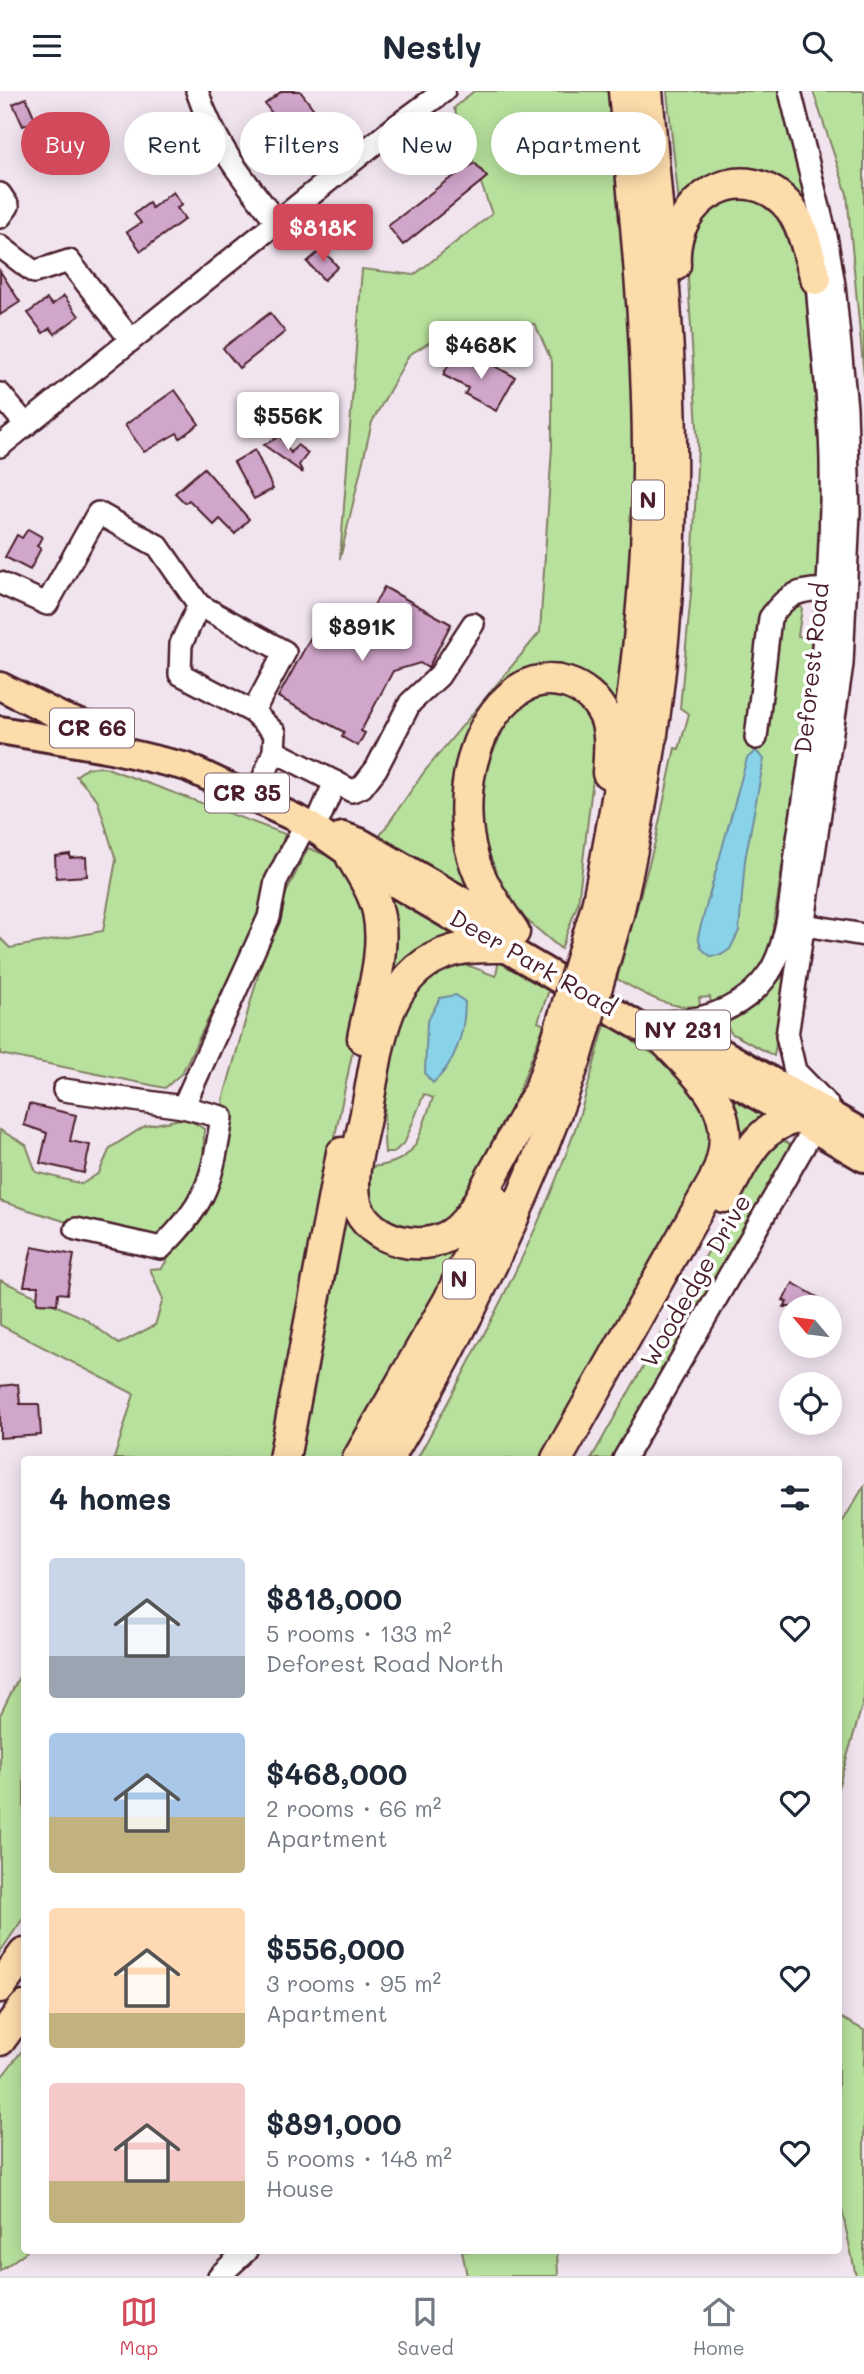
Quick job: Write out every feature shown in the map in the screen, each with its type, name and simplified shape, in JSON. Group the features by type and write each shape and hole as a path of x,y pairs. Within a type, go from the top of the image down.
{"highway":[{"name":"N","path":"608,910 633,707 648,520 646,362 624,91"},
{"name":"N","path":"390,1456 464,1323 531,1175 608,910 639,820 659,683 669,543 670,401 647,91"},
{"path":"670,401 678,299 677,236 690,208 703,195 724,187 746,186 766,190 781,200 799,225 817,279"},
{"path":"541,1088 474,1209 452,1235 431,1242 396,1241 376,1230 361,1214 355,1190 357,1162 385,1019 397,991 415,971 441,955 510,939 475,865 468,838 466,800 473,760 488,726 509,697 530,683 553,680 575,685 590,696 604,716 608,761 608,910"},
{"path":"285,1456 379,946 378,910 352,858"},
{"path":"559,1456 714,1181 724,1156 725,1129 719,1104 666,1030"},
{"name":"N","path":"360,1456 449,1300 506,1177 541,1088 566,1049"},
{"path":"578,1456 752,1147 769,1128 805,1123"},
{"path":"408,1456 424,1427 464,1323"},
{"path":"0,1987 21,1958"},
{"path":"0,2040 21,2011"}],"main road":[{"name":"CR 66","path":"0,686 62,717 187,767"},
{"name":"Deer Park Road","path":"7,726 187,767 311,825 360,842 510,939 666,1030 858,1130"},
{"name":"Deer Park Road","path":"311,825 352,858 510,939"},
{"name":"Deer Park Road","path":"666,1030 805,1123 864,1158"}],"street":[{"path":"197,91 209,127 228,160 277,222"},
{"path":"0,446 395,127 444,91"},
{"name":"Deforest Road","path":"790,91 826,236 839,329 848,443 849,512 842,664 805,925 787,1025 789,1055 795,1071 807,1087 858,1130"},
{"name":"Deforest Road","path":"666,1030 713,1016 735,1005 761,984 777,958 786,922 819,704 829,590 830,415 817,279 812,188"},
{"path":"0,194 8,206 0,217"},
{"path":"0,246 34,272 69,261 131,340"},
{"path":"0,394 26,425"},
{"path":"0,583 47,604 98,513 158,546 199,605 285,652 253,712"},
{"path":"756,738 770,618 779,604 791,594 807,589 829,590"},
{"path":"199,605 181,645 180,674 253,712 275,733 274,751 256,797"},
{"path":"274,751 352,791 362,787 376,769 410,703 439,676 473,625"},
{"path":"183,1107 269,917 276,881 335,782"},
{"path":"805,925 864,935"},
{"path":"64,1090 183,1107 222,1117 213,1175 189,1221 161,1248 76,1229"},
{"name":"Woodedge Drive","path":"626,1456 805,1123"},
{"path":"219,2276 243,2254"}],"green space":[{"path":"474,91 615,91 617,112 491,112 491,175 624,175 634,273 640,568 616,713 603,687 579,674 490,709 468,888 379,837 424,772 540,632 552,447 552,362 535,324 453,328 409,355 372,422 340,559 362,269 414,275 492,214 477,172 477,112 455,112 454,108"},
{"path":"667,91 781,91 804,192 803,207 778,185 679,204"},
{"path":"813,91 864,91 864,376 847,194"},
{"path":"735,195 758,198 777,207 791,222 801,243 822,470 820,577 783,594 772,603 761,629 755,667 749,738 754,743 764,739 775,623 783,607 795,600 802,608 798,636 811,639 813,657 770,949 752,975 731,994 711,1003 710,997 699,998 700,1006 688,1007 657,1000 617,979 655,842 675,748 679,749 689,714 680,708 691,594 698,445 686,245 693,227 703,213"},
{"path":"561,689 587,699 602,746 593,749 593,778 578,903 561,949 509,905 489,866 481,815 486,767 509,717 533,694"},
{"path":"104,767 285,834 258,917 182,1073 165,1088 0,1054 0,938 10,948 103,931 116,860 97,799 76,776 87,768"},
{"path":"308,848 331,857 353,875 368,897 371,962 335,1136 278,1456 115,1456 134,1394 0,1325 0,1280 84,1318 119,1344 155,1325 163,1299 150,1269 162,1268 215,1184 229,1126 223,1100 261,965 287,891"},
{"path":"394,897 462,931 393,984 386,979 390,901"},
{"path":"499,959 551,984 538,1022 544,1025 499,1144 451,1223 424,1234 390,1226 371,1203 370,1167 386,1165 407,1154 419,1137 433,1098 424,1094 405,1142 393,1153 385,1153 388,1070 405,1007 420,983 440,968 465,965 496,976"},
{"path":"788,969 774,1056 731,1033 726,1024 760,1000"},
{"path":"607,1018 635,1043 691,1077 709,1099 718,1156 553,1456 419,1456 499,1305 536,1227 585,1099"},
{"path":"727,1092 764,1114 731,1176"},
{"path":"186,1118 204,1129 203,1171 176,1221 152,1242 67,1222 0,1201 0,1130 26,1145 36,1172 82,1184 99,1173 110,1148 145,1126"},
{"path":"781,1139 794,1147 620,1456 593,1456 770,1142"},
{"path":"345,1206 451,1248 457,1256 346,1456 300,1456"},
{"path":"864,1486 864,1699 842,1774 842,1522"},
{"path":"21,1673 21,1921 0,1952 0,1715"},
{"path":"842,2018 864,2030 864,2276 856,2276 842,2211"},
{"path":"21,2052 23,2254 0,2271 0,2079"},
{"path":"463,2254 557,2254 558,2276 467,2276"}],"water":[{"path":"756,751 764,759 745,860 739,931 730,949 721,955 710,956 701,948 698,936 747,758"},
{"path":"456,995 465,1002 461,1036 453,1057 433,1083 425,1074 427,1022 440,998"}],"building":[{"path":"282,91 300,91 316,112 271,112 265,104"},
{"path":"26,98 32,112 21,112 21,122 13,104"},
{"path":"477,165 487,177 403,245 388,226 456,175 477,175"},
{"path":"173,192 182,205 177,208 185,219 141,251 127,232 141,223 134,214 149,203 152,208"},
{"path":"322,249 338,267 324,280 307,262"},
{"path":"0,271 20,302 0,315"},
{"path":"64,296 79,316 55,334 50,328 43,333 28,313 47,299 52,305"},
{"path":"270,313 285,332 239,368 223,348"},
{"path":"454,354 477,367 482,359 515,377 496,411 465,394 468,388 443,375"},
{"path":"175,390 199,424 180,438 177,433 144,452 125,425"},
{"path":"280,436 291,453 297,445 308,453 299,465 303,473 264,445"},
{"path":"255,450 273,489 254,499 234,462"},
{"path":"204,468 249,519 235,534 220,519 214,525 189,500 185,503 175,493"},
{"path":"28,529 42,537 37,546 41,548 30,570 5,557 17,535 22,538"},
{"path":"384,587 451,624 428,668 420,663 393,671 361,731 365,733 358,746 342,737 344,732 278,697 317,626 352,645"},
{"path":"70,854 70,858 86,857 87,876 56,878 55,856"},
{"path":"29,1104 76,1115 70,1141 90,1145 84,1173 40,1163 47,1133 24,1125"},
{"path":"32,1247 74,1255 67,1294 58,1293 57,1304 37,1303 38,1286 24,1286"},
{"path":"793,1283 814,1295 786,1295"},
{"path":"18,1384 20,1404 39,1404 41,1435 0,1438 0,1386"}]}
